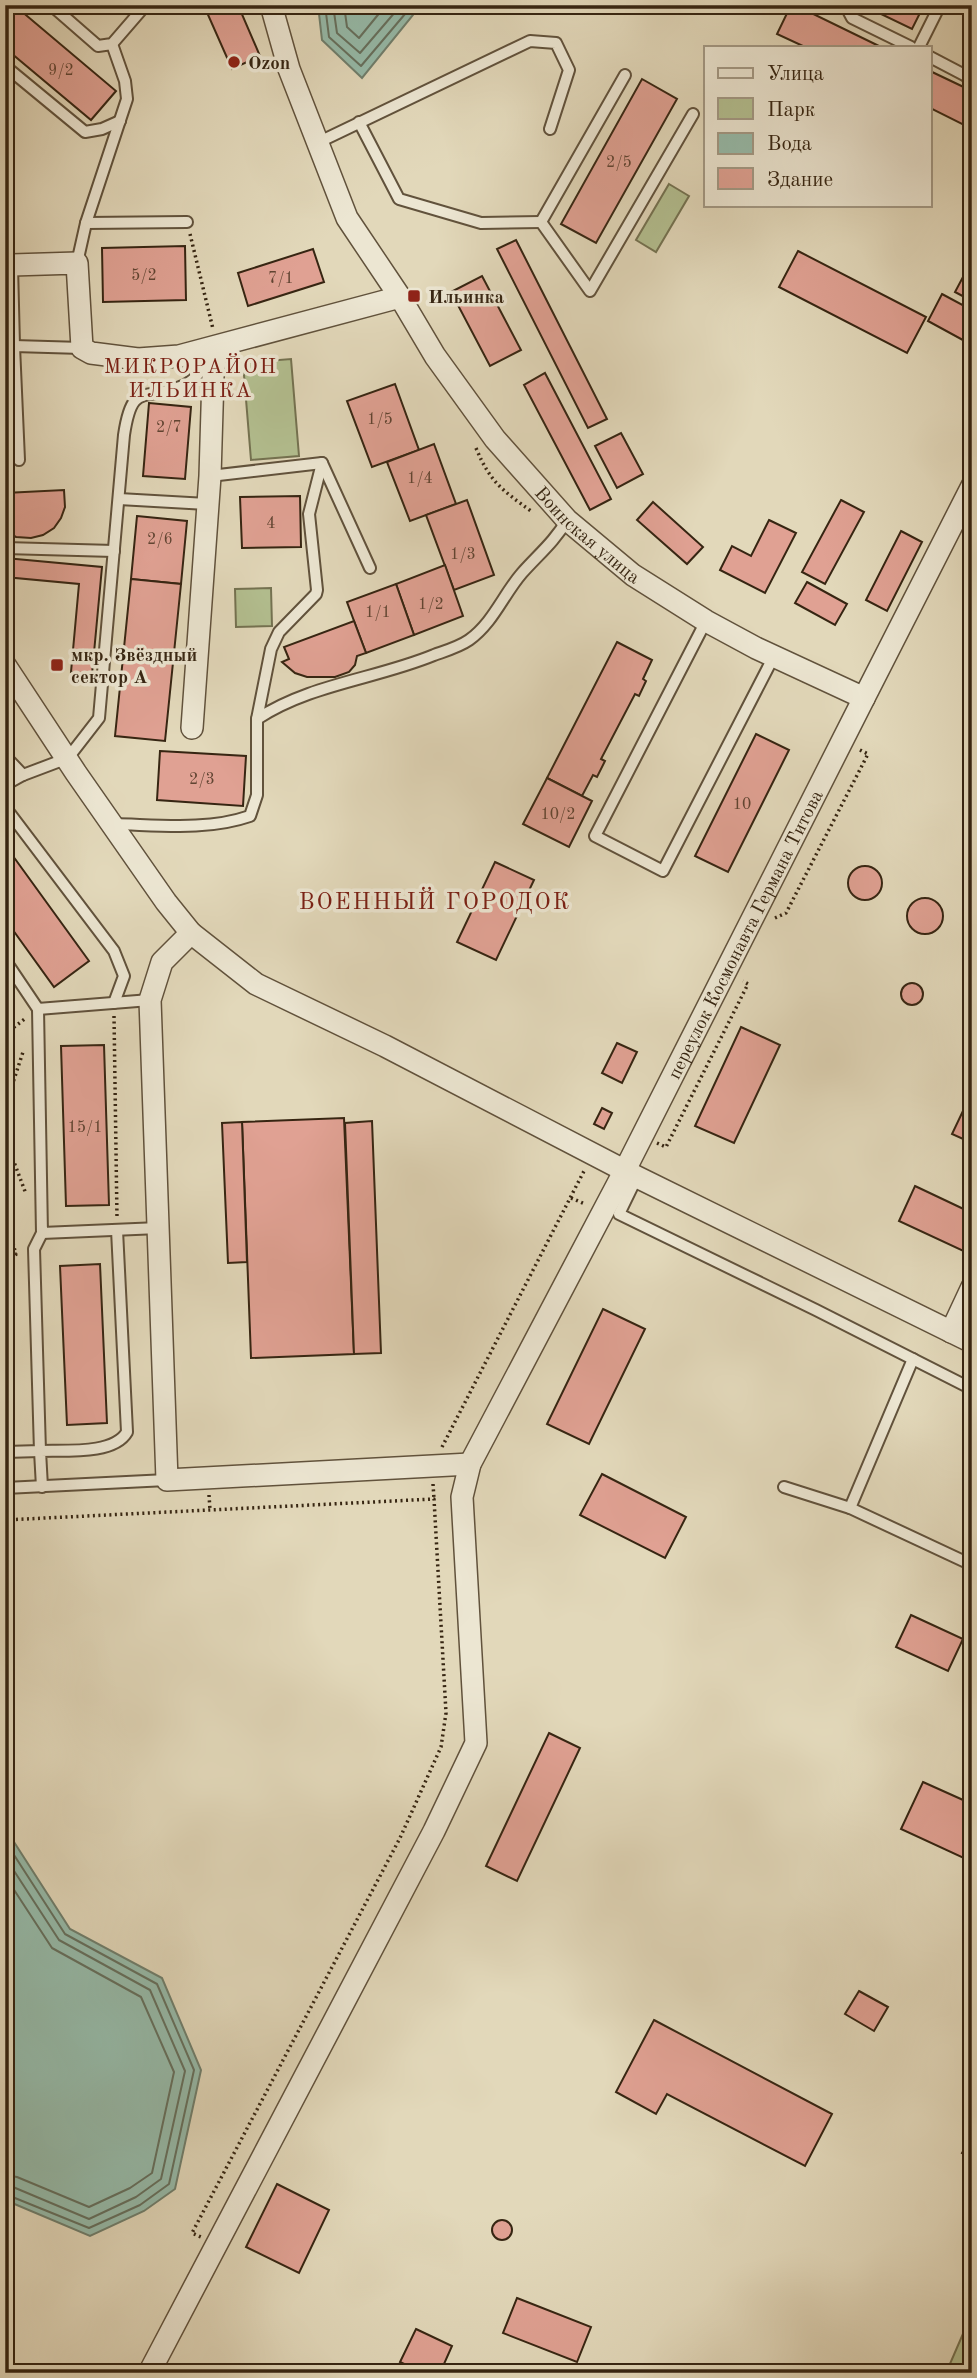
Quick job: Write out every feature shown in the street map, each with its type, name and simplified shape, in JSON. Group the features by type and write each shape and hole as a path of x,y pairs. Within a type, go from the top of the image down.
{"street":[{"name":"Воинская улица","path":"271,5 289,69 347,218 401,297 435,356 495,439 567,520 633,575 706,621 864,698"},
{"path":"8,264 77,264 82,348 91,353 138,359 179,356 217,348 401,297"},
{"path":"192,728 210,476 213,376 217,348"},
{"path":"864,698 972,486"},
{"path":"5,665 166,902 191,933 256,984 373,1040 631,1173 972,1342"},
{"name":"переулок Космонавта Германа Титова","path":"149,2373 427,1843 476,1743 462,1497 470,1464 631,1173 864,698"},
{"path":"191,933 162,962 150,1000 167,1480 470,1464"},
{"path":"951,1332 972,1287"}],"lane":[{"path":"51,5 98,46 113,44 144,7 141,5"},
{"path":"845,5 852,18 909,46"},
{"path":"920,46 940,5"},
{"path":"317,143 530,41 556,43 569,70 550,129"},
{"path":"77,264 86,223 127,99 125,81 113,44"},
{"path":"932,58 969,77 972,63"},
{"path":"5,66 85,132 102,129 120,121"},
{"path":"541,222 625,75"},
{"path":"541,222 590,291 693,114"},
{"path":"359,122 399,199 481,223 541,222"},
{"path":"86,223 187,222"},
{"path":"8,264 19,460"},
{"path":"14,346 82,348"},
{"path":"5,785 23,775 68,758 99,718 124,435 130,408 139,396 180,387 196,378 217,348"},
{"path":"210,476 322,463"},
{"path":"322,463 370,568"},
{"path":"114,824 197,826 231,823 250,816 257,795 257,719 271,649 279,632 316,594 309,514 322,463"},
{"path":"119,499 207,504"},
{"path":"257,719 304,695 421,661 468,641 494,615 521,575 558,536 567,520"},
{"path":"5,548 114,551"},
{"path":"706,621 595,836 663,871 774,656"},
{"path":"5,756 23,775"},
{"path":"5,807 114,951 124,976 114,1003"},
{"path":"5,960 38,1009 42,1233 34,1249 42,1486"},
{"path":"38,1009 150,1000"},
{"path":"631,1173 619,1214 972,1389"},
{"path":"42,1233 159,1228"},
{"path":"5,1452 105,1448 122,1440 127,1432 117,1230"},
{"path":"850,1508 913,1359"},
{"path":"5,1488 167,1480"},
{"path":"784,1486 850,1508 972,1565"}],"path":[{"path":"187,222 217,348"},
{"path":"114,1003 117,1230"},
{"path":"5,1034 38,1009"},
{"path":"5,1107 26,1045"},
{"path":"5,1147 8,1146 27,1196"},
{"path":"5,1211 16,1255"},
{"path":"5,1520 434,1499 446,1713 441,1747 400,1838 192,2233 216,2245"}],"green space":[{"path":"669,184 689,196 656,252 636,240"},
{"path":"291,359 299,456 251,460 243,363"},
{"path":"271,588 272,626 236,627 235,589"},
{"path":"972,2313 972,2373 946,2373"}],"water":[{"path":"318,5 412,5 413,15 362,78 322,40"},
{"path":"5,1828 70,1929 162,1978 201,2070 175,2189 144,2211 90,2236 5,2200"}],"building":[{"path":"5,5 14,5 116,91 91,120 5,48"},
{"path":"212,5 238,5 260,56 232,69 205,8"},
{"path":"791,5 795,5 879,46 803,46 777,34"},
{"path":"885,5 924,5 912,29 881,14"},
{"path":"932,72 972,91 972,129 932,109"},
{"path":"642,79 677,99 596,243 561,224"},
{"path":"516,240 607,419 588,428 497,249"},
{"path":"185,246 186,300 103,302 102,248"},
{"path":"313,249 324,282 248,306 238,273"},
{"path":"798,251 926,317 907,353 779,287"},
{"path":"972,260 972,301 955,292"},
{"path":"482,276 521,350 490,366 451,292"},
{"path":"942,294 972,310 972,345 928,321"},
{"path":"545,373 611,499 590,510 524,385"},
{"path":"395,384 419,450 372,467 347,401"},
{"path":"149,403 191,407 185,479 143,476"},
{"path":"621,433 643,474 617,488 595,446"},
{"path":"434,444 456,504 410,521 387,462"},
{"path":"64,490 65,507 54,528 31,538 16,537 5,531 5,493"},
{"path":"300,496 301,547 242,548 240,497"},
{"path":"467,500 494,575 454,590 426,515"},
{"path":"841,500 864,512 825,584 802,572"},
{"path":"653,502 703,547 687,564 637,520"},
{"path":"137,516 187,521 181,584 131,579"},
{"path":"769,520 796,533 765,593 720,570 732,546 751,556"},
{"path":"901,531 922,542 887,611 866,600"},
{"path":"5,558 102,567 92,674 71,672 79,584 5,577"},
{"path":"445,565 463,616 414,635 396,584"},
{"path":"131,579 181,584 165,741 115,736"},
{"path":"807,582 847,604 835,625 795,603"},
{"path":"396,584 414,635 366,653 347,602"},
{"path":"354,621 366,653 357,656 355,665 349,672 335,677 307,677 295,673 282,662 289,659 284,647"},
{"path":"617,642 652,660 639,696 635,694 601,759 605,761 597,777 593,775 582,796 547,778"},
{"path":"756,734 789,750 728,872 695,856"},
{"path":"160,751 246,756 243,806 157,800"},
{"path":"547,778 592,801 569,847 523,824"},
{"path":"5,845 89,961 54,987 5,919"},
{"path":"495,862 534,880 496,960 457,942"},
{"path":"865,866 877,871 882,883 877,895 865,900 853,895 848,883 853,871"},
{"path":"925,898 937,904 943,916 937,928 925,934 913,928 907,916 913,904"},
{"path":"912,983 920,986 923,994 920,1002 912,1005 904,1002 901,994 904,986"},
{"path":"741,1027 780,1045 734,1143 695,1126"},
{"path":"617,1043 637,1052 622,1083 602,1073"},
{"path":"104,1045 109,1205 66,1206 61,1046"},
{"path":"972,1092 972,1143 952,1134"},
{"path":"602,1108 612,1113 604,1129 594,1124"},
{"path":"344,1118 354,1354 251,1358 242,1122"},
{"path":"372,1121 381,1353 354,1354 345,1123"},
{"path":"242,1122 247,1262 228,1263 222,1123"},
{"path":"915,1186 972,1213 972,1255 899,1221"},
{"path":"100,1264 107,1423 67,1425 60,1266"},
{"path":"603,1309 645,1329 589,1444 547,1424"},
{"path":"602,1474 686,1517 665,1558 580,1515"},
{"path":"911,1615 963,1639 948,1671 896,1647"},
{"path":"549,1733 580,1748 517,1881 486,1866"},
{"path":"923,1782 972,1804 972,1851 968,1860 901,1829"},
{"path":"859,1991 888,2007 874,2031 845,2014"},
{"path":"654,2020 832,2114 805,2166 667,2094 656,2114 616,2092"},
{"path":"972,2135 972,2158 962,2153"},
{"path":"277,2184 329,2210 299,2273 246,2247"},
{"path":"498,2220 506,2220 512,2230 506,2240 498,2240 492,2234 492,2226"},
{"path":"517,2298 591,2327 577,2362 503,2333"},
{"path":"416,2329 452,2346 440,2373 423,2373 400,2362"}],"place":[{"name":"Ozon","path":"234,62"},
{"name":"Ильинка","path":"414,296"},
{"name":"мкр. Звёздный сектор А","path":"57,665"}],"district":[{"name":"МИКРОРАЙОН ИЛЬИНКА","path":"191,378"},
{"name":"ВОЕННЫЙ ГОРОДОК","path":"435,901"}]}
